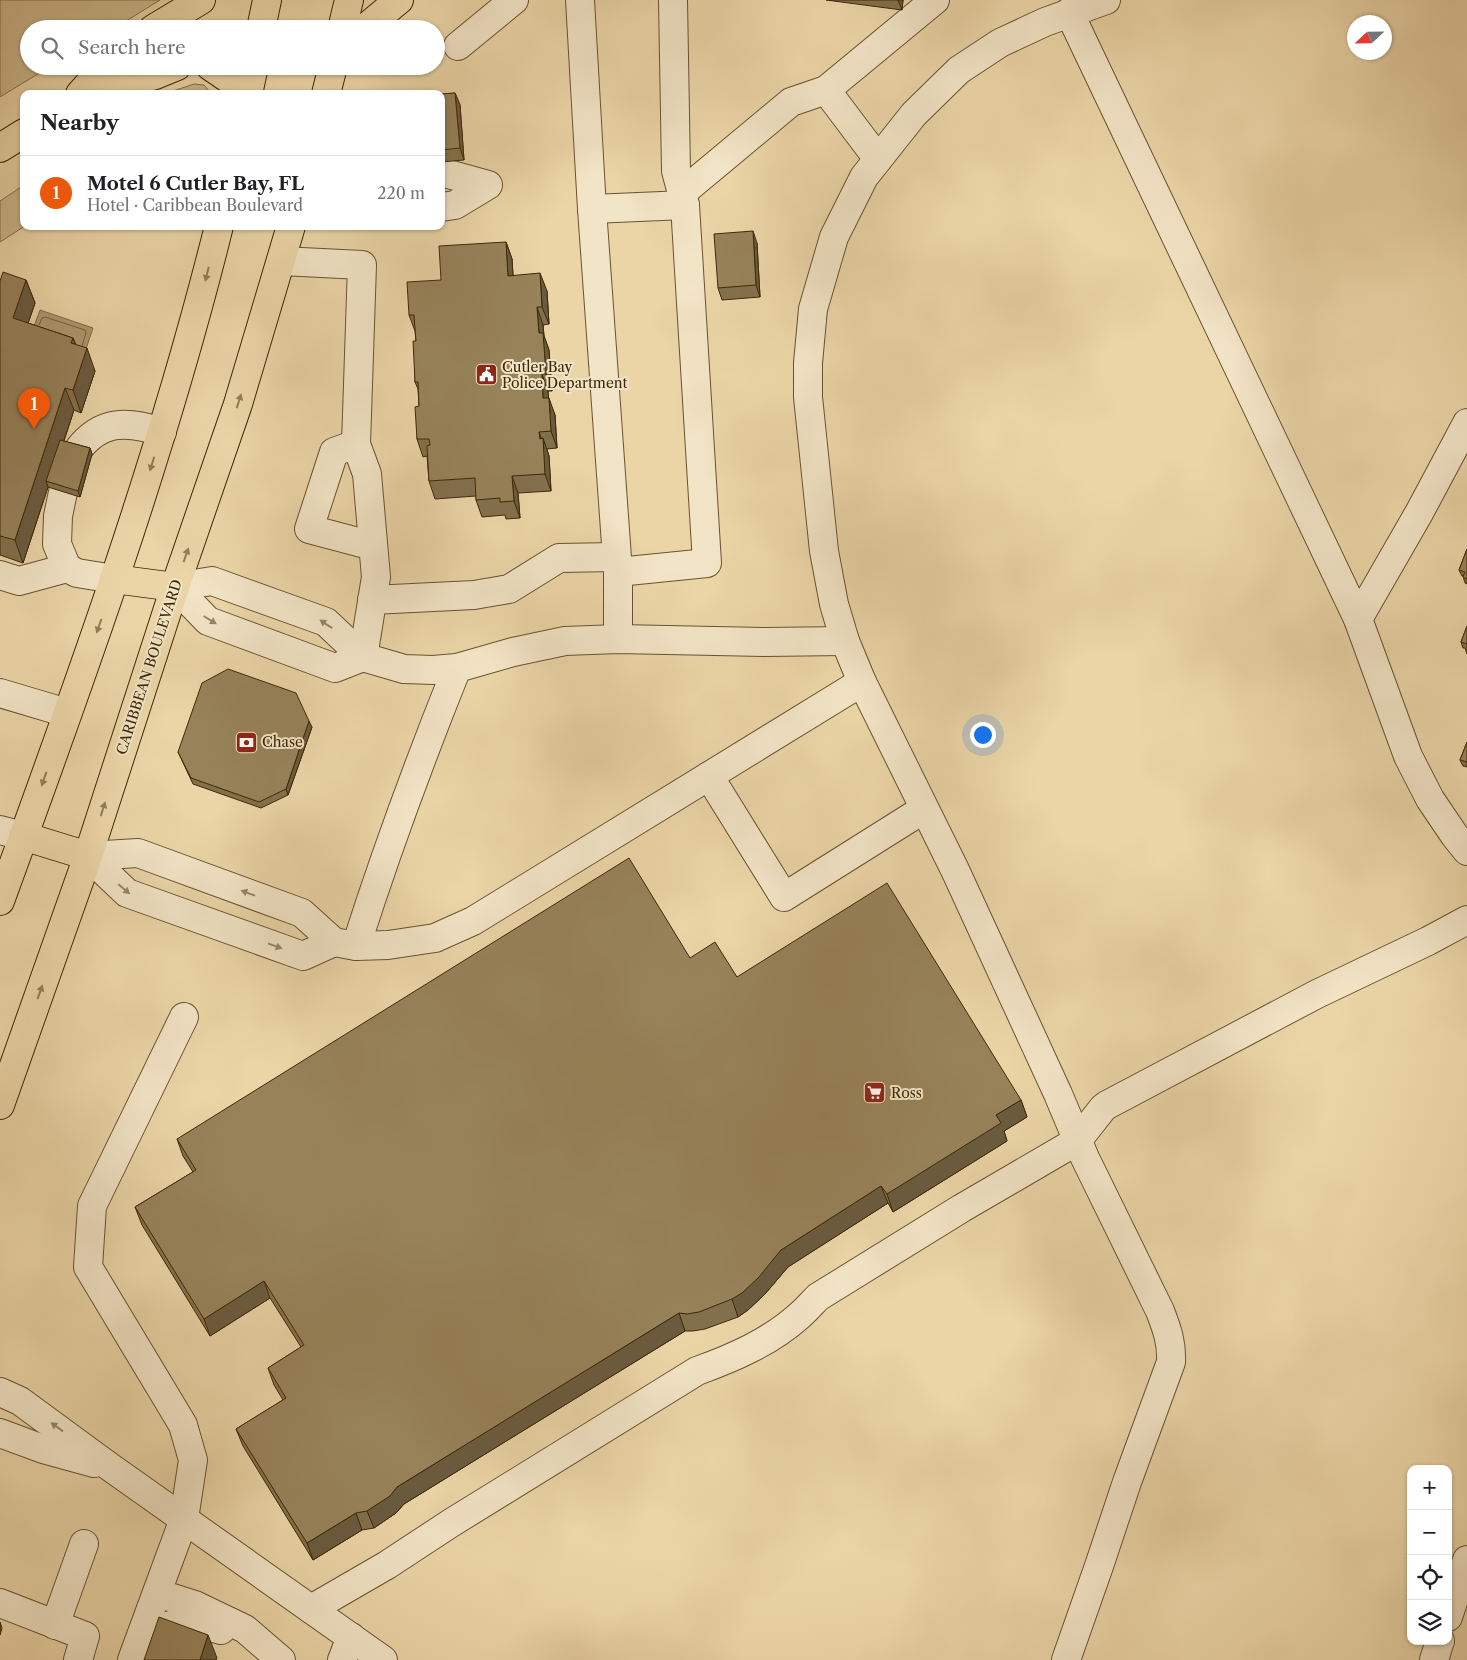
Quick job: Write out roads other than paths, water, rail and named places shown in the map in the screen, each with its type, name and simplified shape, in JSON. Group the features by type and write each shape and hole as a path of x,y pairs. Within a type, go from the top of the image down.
{"main road":[{"path":"168,20 201,0"},
{"path":"263,20 267,0"},
{"path":"344,20 349,0"},
{"path":"375,20 399,0"},
{"path":"84,90 97,75"},
{"path":"110,90 155,75"},
{"path":"223,75 244,90"},
{"path":"249,90 252,75"},
{"path":"327,90 331,75"},
{"path":"0,148 20,136"},
{"path":"0,902 12,833 67,713 114,579 162,432 197,313 218,230"},
{"name":"CARIBBEAN BOULEVARD","path":"0,1105 88,856 175,587 240,396 290,230"},
{"path":"114,579 175,587"},
{"path":"12,833 88,856"}],"lane":[{"path":"458,46 514,0"},
{"path":"580,0 592,209 617,564 618,639"},
{"path":"372,600 474,595 509,589 559,558 617,564 707,563 684,198 676,171 673,0"},
{"path":"592,209 684,198 792,102 826,90 934,0"},
{"path":"1066,1660 1100,1566 1127,1482 1172,1362 1172,1348 1160,1311 1077,1141 1058,1094 955,870 862,682 845,640 834,604 824,551 808,397 808,363 813,309 834,237 864,177 914,114 959,70 1000,43 1069,12 1106,0"},
{"path":"1069,12 1358,620 1382,680 1408,756 1430,799 1467,851"},
{"path":"826,90 878,159"},
{"path":"445,173 488,185 455,205 445,206"},
{"path":"281,261 362,265 356,444 367,474 376,577 362,657"},
{"path":"1358,620 1467,423"},
{"path":"78,450 84,442 100,430 122,424 141,425 162,432"},
{"path":"356,444 334,452 309,529 373,546"},
{"path":"62,492 58,516 57,544 66,568"},
{"path":"0,575 19,581 66,568 77,573 114,579"},
{"path":"175,587 212,581 326,622 362,657 404,669 433,670 457,668 513,652 565,641 618,639 764,642 845,640"},
{"path":"175,587 208,622 335,668 362,657"},
{"path":"345,944 384,858 428,739 457,668"},
{"path":"88,856 127,893 303,956 345,944 412,942 435,938 455,931 473,921 862,682"},
{"path":"0,693 67,713"},
{"path":"709,776 784,897 924,809"},
{"path":"88,856 138,853 302,913 345,944"},
{"path":"311,1609 387,1565 451,1523 697,1371 724,1361 768,1338 798,1317 818,1297 949,1216 1077,1141 1107,1105 1317,994 1428,941 1467,920"},
{"path":"132,1660 184,1519 193,1460 183,1426 88,1267 92,1206 184,1018"},
{"path":"0,1392 20,1400 110,1467 311,1609 346,1648 383,1660"},
{"path":"0,1432 43,1449 110,1467"},
{"path":"55,1625 84,1544"},
{"path":"1452,1605 1467,1560"},
{"path":"157,1593 195,1605 244,1629 281,1660"},
{"path":"0,1603 85,1636 78,1660"},
{"path":"144,1660 149,1645 159,1631 171,1625 189,1622 228,1632 244,1629"},
{"path":"1434,1660 1439,1645"}],"water":[{"path":"40,310 93,328 84,355 30,337"}],"place":[{"name":"Cutler Bay Police Department","path":"486,375"},
{"name":"Motel 6 Cutler Bay, FL","path":"34,429"},
{"name":"Chase","path":"246,742"},
{"name":"Ross","path":"875,1093"}]}
